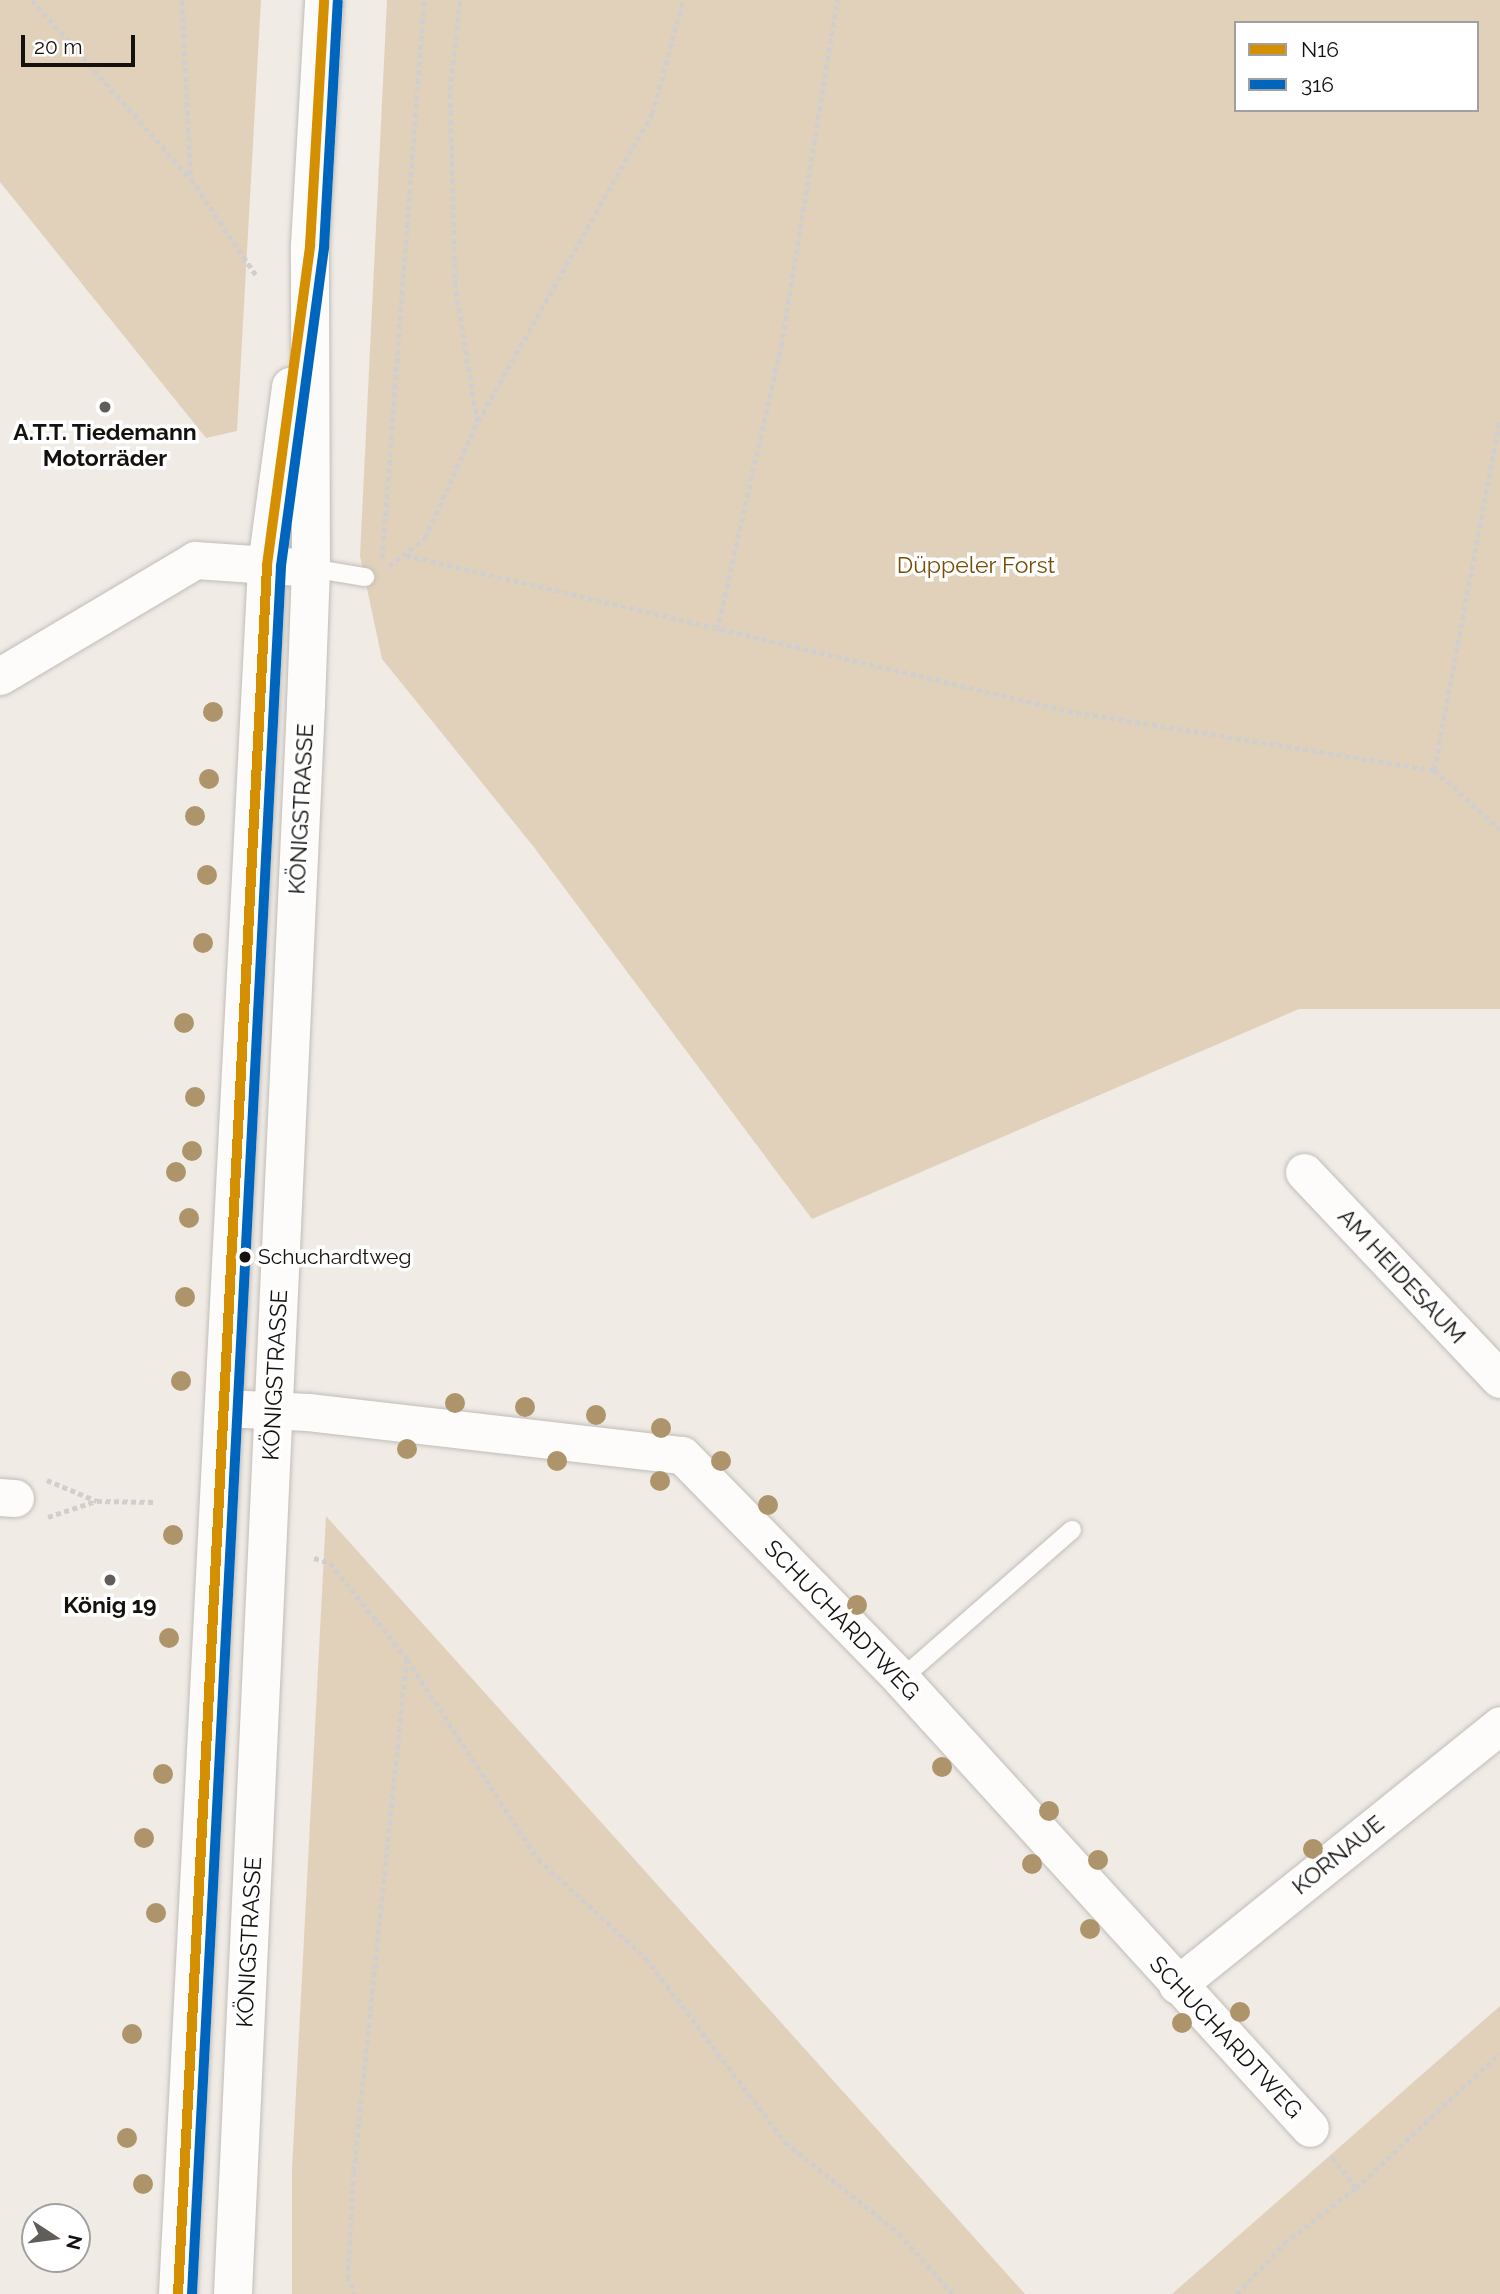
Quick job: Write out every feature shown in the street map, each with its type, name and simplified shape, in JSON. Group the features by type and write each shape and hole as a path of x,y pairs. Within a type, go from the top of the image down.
{"main road":[{"name":"KÖNIGSTRASSE","path":"233,2294 311,568 310,246 324,0"},
{"name":"KÖNIGSTRASSE","path":"178,2294 267,565 310,246"}],"street":[{"path":"0,676 195,560 311,568"},
{"name":"AM HEIDESAUM","path":"1304,1172 1500,1379"},
{"name":"SCHUCHARDTWEG","path":"224,1408 682,1455 901,1679 1310,2128"},
{"name":"KORNAUE","path":"1177,1984 1500,1725"}],"lane":[{"path":"311,568 365,577"},
{"path":"901,1679 1072,1530"}],"path":[{"path":"32,0 191,179 256,275"},
{"path":"182,0 191,179"},
{"path":"424,0 381,569 406,555 425,538 477,422 652,114 683,0"},
{"path":"460,0 450,90 455,286 477,422"},
{"path":"717,630 781,346 837,0"},
{"path":"1434,770 1500,419"},
{"path":"406,555 1068,711 1434,770 1500,829"},
{"path":"21,1498 156,1502"},
{"path":"21,1498 97,1501"},
{"path":"314,1558 330,1563 407,1659 538,1859 646,1958 785,2142 899,2233 953,2294"},
{"path":"355,2294 348,2276 354,2172 407,1659"},
{"path":"1237,2294 1284,2243 1356,2188 1500,2053"}],"green space":[{"path":"0,0 261,0 237,431 206,438 0,182"},
{"name":"Düppeler Forst","path":"387,0 1500,0 1500,1009 1299,1009 812,1219 533,846 382,659 360,556"},
{"path":"326,1516 1025,2294 292,2294 292,2169"},
{"path":"1500,2006 1500,2294 1172,2294 1310,2173"}],"transit line":[{"name":"N16","path":"178,2294 267,565 310,246 324,0"},
{"name":"316","path":"192,2294 281,566 324,248 338,1"}],"place":[{"name":"A.T.T. Tiedemann Motorräder","path":"105,407"},
{"name":"Schuchardtweg","path":"245,1257"},
{"name":"König 19","path":"110,1580"}]}
